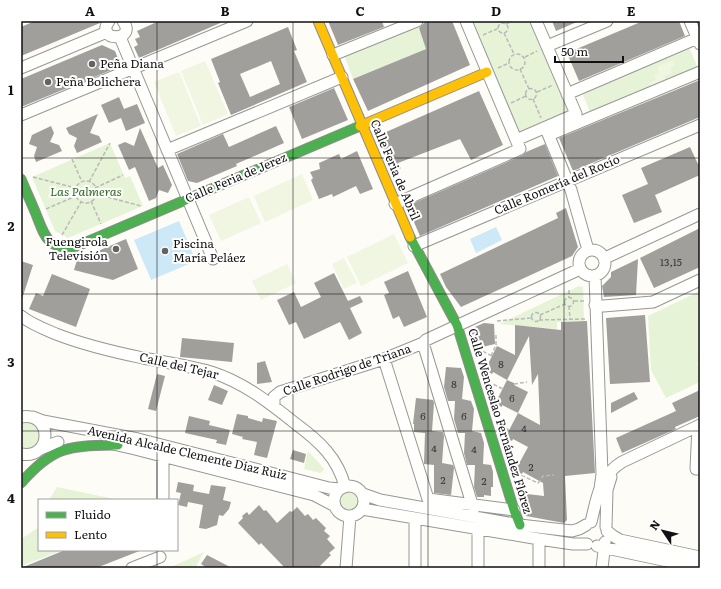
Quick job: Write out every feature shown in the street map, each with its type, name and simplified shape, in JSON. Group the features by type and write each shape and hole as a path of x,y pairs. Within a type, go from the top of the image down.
{"main road":[{"name":"Calle Feria de Abril","path":"318,21 414,246 457,325"},
{"name":"Calle Feria de Jerez","path":"21,179 45,237 52,244 61,248 77,246 187,198 487,72"},
{"name":"Calle Wenceslao Fernández Flórez","path":"457,325 514,510 520,525"},
{"path":"21,483 32,469 44,459 56,452 71,447 118,445"},
{"path":"21,483 28,464 25,455"}],"street":[{"path":"21,114 247,21"},
{"path":"333,55 417,21"},
{"path":"395,204 520,150 466,21"},
{"path":"536,21 576,114 547,131"},
{"path":"547,46 607,21"},
{"path":"567,94 699,40 690,21"},
{"path":"120,37 125,30 127,22"},
{"path":"21,68 108,26 111,36 120,37"},
{"path":"120,37 213,259"},
{"path":"516,140 547,131 700,72"},
{"path":"167,150 342,77"},
{"name":"Calle Romería del Rocío","path":"414,246 700,125"},
{"path":"547,131 568,180 588,250"},
{"path":"605,258 700,214"},
{"path":"588,250 597,250 605,258 604,269 595,276 586,275 580,269 580,257 588,250"},
{"name":"Calle Rodrigo de Triana","path":"274,406 274,398 280,392 384,359 423,343 426,340 457,325 580,269"},
{"path":"595,276 590,303 601,447 602,474 600,489"},
{"path":"590,303 603,306 653,302 700,280"},
{"name":"Calle del Tejar","path":"21,316 38,326 72,340 140,357 212,372 226,378 263,398 308,432 333,458 342,473 342,488"},
{"path":"423,343 472,504 473,517"},
{"path":"384,359 428,499 514,510"},
{"path":"24,417 42,424 45,430 46,437 40,449"},
{"name":"Avenida Alcalde Clemente Díaz Ruiz","path":"24,417 138,439 329,488 342,488"},
{"path":"598,545 583,537 583,533 588,524 600,489 610,470 622,462 699,425 696,468 700,469"},
{"name":"Avenida Alcalde Clemente Díaz Ruiz","path":"25,455 35,453 40,449 62,441 73,439 89,440 118,445 314,496 335,506"},
{"path":"601,447 606,456 610,459 622,462"},
{"path":"163,457 163,499"},
{"path":"598,545 607,538 608,482 622,462"},
{"path":"363,494 364,499 362,509 359,513 350,516 340,513 335,506 334,497 342,488 353,486 363,494 380,500 520,525 572,531 588,524 599,522 613,536 620,540 700,557"},
{"path":"362,509 539,539 573,544 598,545 694,567"},
{"path":"346,568 350,516"},
{"path":"415,518 415,568"},
{"path":"478,528 478,568"},
{"path":"539,539 540,568"},
{"path":"598,545 602,568"},
{"path":"132,568 160,558"}],"path":[{"path":"498,29 498,25 501,22 506,24 513,21"},
{"path":"504,33 507,29 506,24"},
{"path":"473,40 498,29"},
{"path":"498,29 500,32 504,33 514,54"},
{"path":"524,57 547,46"},
{"path":"520,53 524,57 526,63 520,70 516,70 510,66 509,60 514,54 520,53"},
{"path":"520,70 529,89"},
{"path":"537,92 562,81"},
{"path":"529,89 534,89 537,92"},
{"path":"526,96 526,92 529,89"},
{"path":"533,99 536,98 537,92"},
{"path":"502,107 526,96"},
{"path":"526,96 529,100 533,99"},
{"path":"533,99 547,131"},
{"path":"89,182 110,143"},
{"path":"72,159 82,182"},
{"path":"95,188 123,175"},
{"path":"32,177 76,188"},
{"path":"82,182 89,182 95,188 96,194 91,202 81,202 76,196 76,188 82,182"},
{"path":"96,194 143,206"},
{"path":"45,209 76,196"},
{"path":"62,235 81,202"},
{"path":"91,202 101,224"},
{"path":"531,318 534,313 540,315 565,304 565,300 569,297 569,290"},
{"path":"569,297 572,298 574,302"},
{"path":"569,306 573,305 574,302 590,303"},
{"path":"565,304 569,306"},
{"path":"569,306 570,319"},
{"path":"539,320 540,315"},
{"path":"497,321 531,318 534,321 584,319"},
{"path":"473,353 482,351 491,356 496,345 496,335"},
{"path":"514,384 527,382"},
{"path":"483,387 493,384 503,389"},
{"path":"518,463 514,472 538,483 543,476 554,475"}],"green space":[{"path":"472,21 533,21 570,110 518,132"},
{"path":"418,25 426,49 353,79 341,47"},
{"path":"688,45 699,70 591,115 582,92"},
{"path":"673,60 675,65 670,68 672,73 664,76 666,81 651,88 649,83 656,80 654,75 659,72 657,67"},
{"path":"205,61 228,114 203,125 181,71"},
{"path":"179,72 201,126 176,136 154,82"},
{"name":"Las Palmeras","path":"110,143 125,178 130,176 143,206 68,238 55,231 32,177"},
{"path":"302,174 313,200 265,222 254,196"},
{"path":"249,197 261,223 221,241 209,215"},
{"path":"394,234 408,263 361,286 347,257"},
{"path":"344,258 357,283 344,289 332,264"},
{"path":"287,264 296,283 261,300 252,281"},
{"path":"579,286 583,287 584,321 557,322 557,329 499,324"},
{"path":"700,291 700,362 697,363 700,368 700,382 666,398 651,370 648,316"},
{"path":"26,423 33,425 39,434 37,443 33,447 28,448 21,447 21,425"},
{"path":"308,451 324,469 322,472 320,473 304,469"},
{"path":"57,487 114,499 50,499"},
{"path":"349,491 356,494 359,501 356,508 349,511 342,508 339,501 342,494"},
{"path":"38,528 38,551 60,551 21,566 21,539"},
{"path":"204,552 195,568 171,567"}],"water":[{"name":"Piscina María Peláez","path":"179,221 196,261 151,280 134,240"},
{"path":"496,227 502,240 476,253 470,239"}],"building":[{"path":"35,21 101,21 100,23 21,56 21,27"},
{"path":"159,21 225,21 139,58 134,47 138,45 135,39 140,37 137,31"},
{"path":"328,21 382,21 384,27 338,45"},
{"path":"426,21 452,21 470,65 368,111 353,79 426,49 419,28"},
{"path":"552,21 579,21 556,31"},
{"path":"643,21 679,21 685,36 579,81 567,53"},
{"path":"288,27 297,50 294,51 307,82 231,115 218,83 220,82 211,59","holes":["271,61 280,84 250,97 240,74"]},
{"path":"102,45 115,51 121,66 21,107 21,79"},
{"path":"700,80 700,117 573,171 559,138"},
{"path":"334,88 348,120 302,139 289,107"},
{"path":"479,91 503,145 471,160 460,139 398,163 401,168 393,173 377,136"},
{"path":"119,97 124,109 137,104 145,123 126,131 121,118 109,123 101,105"},
{"path":"98,114 90,133 99,136 102,142 77,153 74,146 77,138 69,134 66,128"},
{"path":"51,126 54,133 50,142 59,145 62,151 36,162 34,156 37,147 29,144 32,135"},
{"path":"276,126 284,143 236,164 237,166 197,183 188,181 177,154 223,134 229,147"},
{"path":"140,128 158,168 163,165 172,185 168,193 159,190 156,198 149,201 135,167 129,170 118,145 125,142 134,146"},
{"path":"545,144 558,176 420,236 407,206"},
{"path":"690,147 698,164 700,163 700,175 655,195 662,212 634,223 622,195 648,184 641,168"},
{"path":"357,151 373,189 360,194 356,186 333,197 332,194 319,199 311,180 313,178 310,172 320,169 319,163 339,154 341,159"},
{"path":"566,208 578,247 572,256 461,307 446,287 440,274 558,218 556,213"},
{"path":"700,228 700,267 654,288 640,258"},
{"name":"Fuengirola Televisión","path":"126,239 138,269 113,280 74,270 77,260"},
{"path":"638,259 636,295 604,297 602,286 611,277 611,272"},
{"path":"21,261 33,265 22,299 21,299"},
{"path":"408,271 427,317 404,327 399,316 393,319 384,295 389,293 384,282"},
{"path":"334,273 348,301 360,296 363,302 350,308 362,333 349,340 340,322 304,339 296,322 289,325 277,300 294,292 301,307 321,297 314,283"},
{"path":"52,274 90,289 76,327 29,309 36,293 43,296"},
{"path":"645,315 650,382 610,384 606,318"},
{"path":"587,321 595,473 565,476 567,520 564,523 526,516 524,512 526,501 520,500 519,493 544,496 543,483 523,472 522,474 515,471 528,447 513,439 512,441 505,438 518,413 540,425 538,374 532,385 529,336 507,380 493,372 492,374 485,370 497,346 515,355 515,325 561,330 561,322"},
{"path":"484,323 494,324 495,344 474,349 468,330"},
{"path":"182,338 234,343 232,362 180,357"},
{"path":"265,361 272,382 257,384 257,363"},
{"path":"446,367 461,368 464,377 462,399 471,401 474,409 472,431 481,433 484,443 483,464 491,465 493,472 493,487 491,487 491,496 484,495 484,497 477,497 474,487 475,465 467,465 464,453 465,433 458,433 454,419 455,401 448,401 444,387"},
{"path":"157,374 165,376 156,411 148,409"},
{"path":"507,380 528,392 518,413 502,405 502,407 495,404"},
{"path":"214,385 228,391 222,405 208,400"},
{"path":"700,390 700,416 675,427 676,429 622,453 616,438 676,411 672,403"},
{"path":"634,392 638,399 611,413 611,403"},
{"path":"416,398 433,400 432,431 443,432 442,463 453,465 454,468 451,495 434,493 434,465 424,464 425,433 414,432 413,424"},
{"path":"237,414 248,416 248,418 262,422 263,418 277,421 267,458 254,455 257,442 242,439 243,437 232,434"},
{"path":"189,416 210,421 209,425 230,430 226,445 216,443 217,440 185,433"},
{"path":"293,450 306,454 304,463 290,459"},
{"path":"178,482 194,485 193,491 209,494 211,485 226,487 223,500 231,502 229,509 223,516 219,515 217,525 206,529 199,528 203,505 188,502 187,507 178,505 181,493 176,492"},
{"path":"259,505 264,511 266,510 277,523 290,511 292,512 297,507 305,516 308,514 313,520 316,518 326,528 324,531 330,536 327,539 335,548 329,553 331,555 318,568 285,568 261,543 259,545 238,523 243,518 242,516 247,512 249,515"},
{"path":"63,551 139,551 96,568 21,568"},
{"path":"207,555 232,568 207,568 201,564"}],"traffic: fast":[{"path":"21,179 45,236 54,244 60,246 77,246 360,126"},
{"path":"410,237 457,325 514,510 520,525"},
{"path":"21,483 43,461 64,450 75,447 118,445"}],"traffic: slow":[{"path":"318,21 410,237"},
{"path":"360,126 487,72"}],"place":[{"name":"Peña Diana","path":"92,64"},
{"name":"Peña Bolichera","path":"48,82"},
{"name":"Fuengirola Televisión","path":"116,249"},
{"name":"Piscina María Peláez","path":"165,251"}]}
